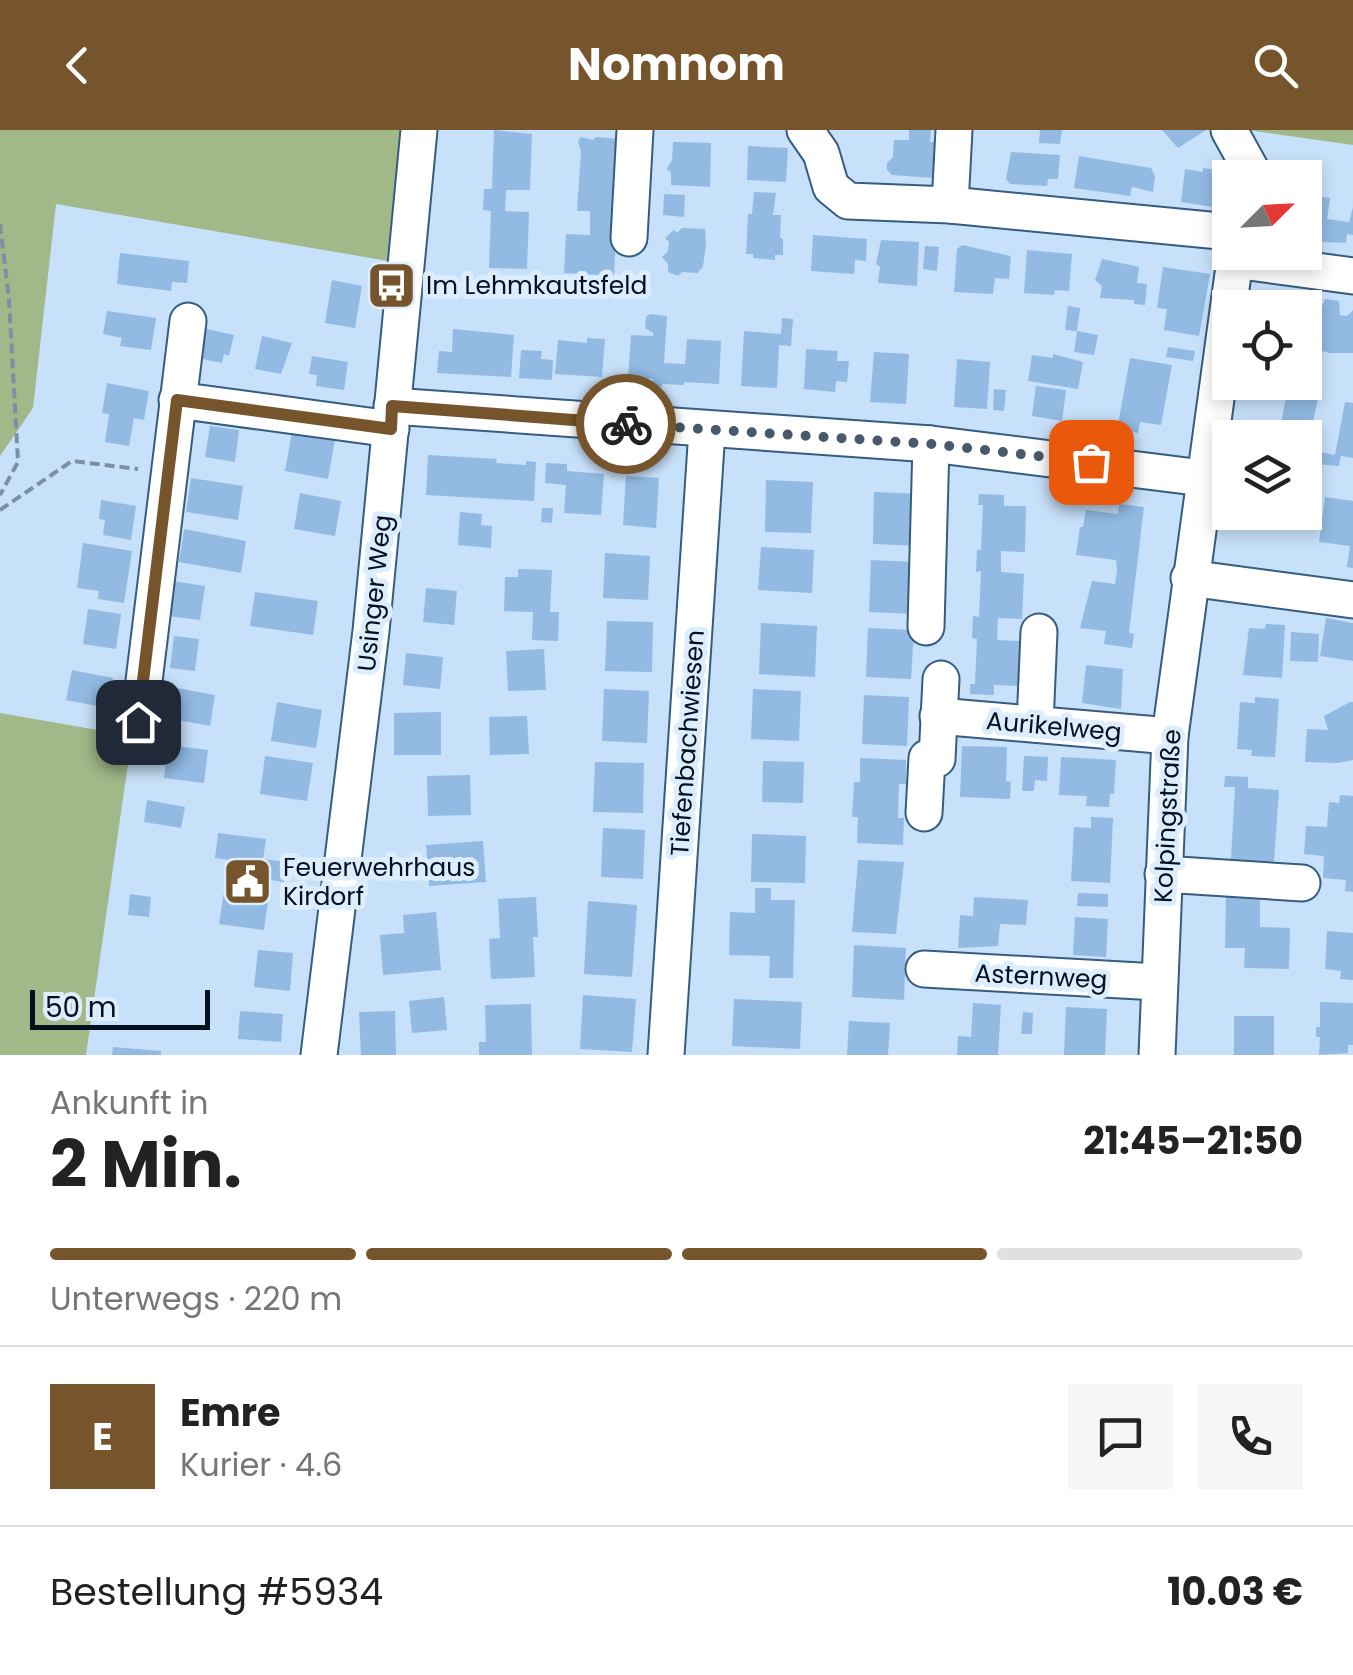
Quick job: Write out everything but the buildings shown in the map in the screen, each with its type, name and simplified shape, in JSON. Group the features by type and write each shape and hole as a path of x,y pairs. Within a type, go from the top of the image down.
{"street":[{"name":"Usinger Weg","path":"318,1055 350,816 419,130"},
{"path":"629,238 635,130"},
{"path":"805,130 821,154 832,187 848,201 950,205 1212,245"},
{"path":"950,205 954,130"},
{"path":"1229,130 1243,160"},
{"path":"1322,269 1353,276"},
{"name":"Kolpingstraße","path":"1157,1055 1170,736 1231,270"},
{"path":"138,722 188,321"},
{"path":"177,400 391,418 707,430 931,444 1203,478"},
{"name":"Tiefenbachwiesen","path":"666,1055 707,430"},
{"path":"926,627 931,444"},
{"path":"1189,578 1353,600"},
{"path":"1035,724 1039,632"},
{"path":"924,813 927,758 937,759 941,680"},
{"name":"Aurikelweg","path":"938,716 1170,736"},
{"path":"1163,874 1302,882"},
{"name":"Asternweg","path":"924,970 1158,982"}],"path":[{"path":"0,224 9,300 18,462 0,496"},
{"path":"0,510 72,461 168,473"}],"green space":[{"path":"0,130 405,130 388,261 56,204 33,408 0,456"},
{"path":"1248,130 1353,130 1353,145"},
{"path":"0,713 132,736 86,1055 0,1055"}],"way so far":[{"path":"626,424 931,444 1091,462"}],"place":[{"name":"Im Lehmkautsfeld","path":"391,285"},
{"name":"Feuerwehrhaus Kirdorf","path":"248,881"}],"route":[{"path":"138,722 177,400 391,429 392,406 626,424"}]}
